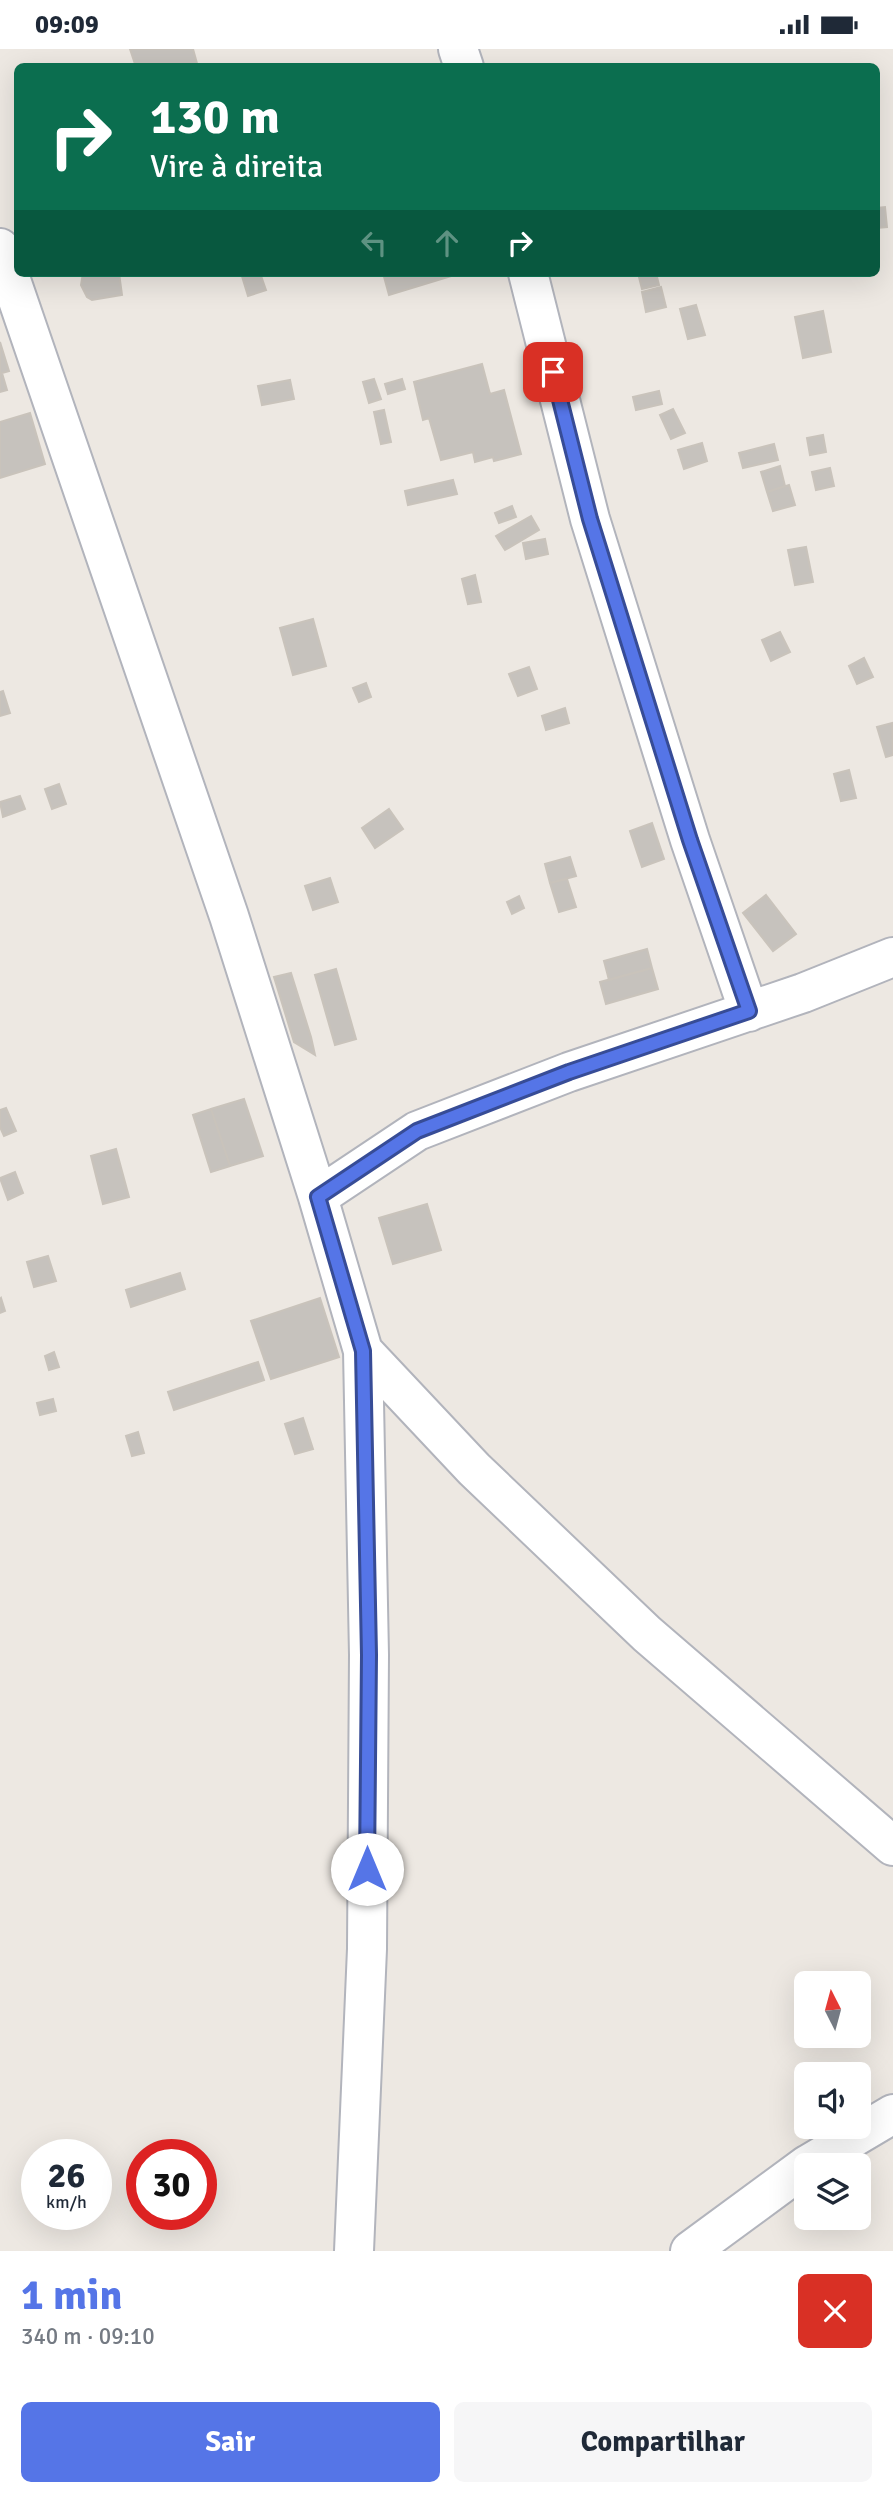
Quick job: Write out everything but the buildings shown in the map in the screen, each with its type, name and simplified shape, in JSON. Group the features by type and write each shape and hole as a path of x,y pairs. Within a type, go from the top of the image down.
{"street":[{"path":"0,249 229,916 318,1197 363,1351 369,1655 367,1949 354,2251"},
{"path":"529,277 590,519 690,840 749,1011"},
{"path":"318,1197 417,1131 569,1072 803,993 893,957"},
{"path":"363,1351 474,1469 647,1634 893,1846"},
{"path":"827,2153 893,2114"},
{"path":"690,2251 794,2175"}],"route":[{"path":"367,1869 369,1655 363,1351 318,1197 417,1131 569,1072 749,1011 690,840 590,519 553,372"}]}
